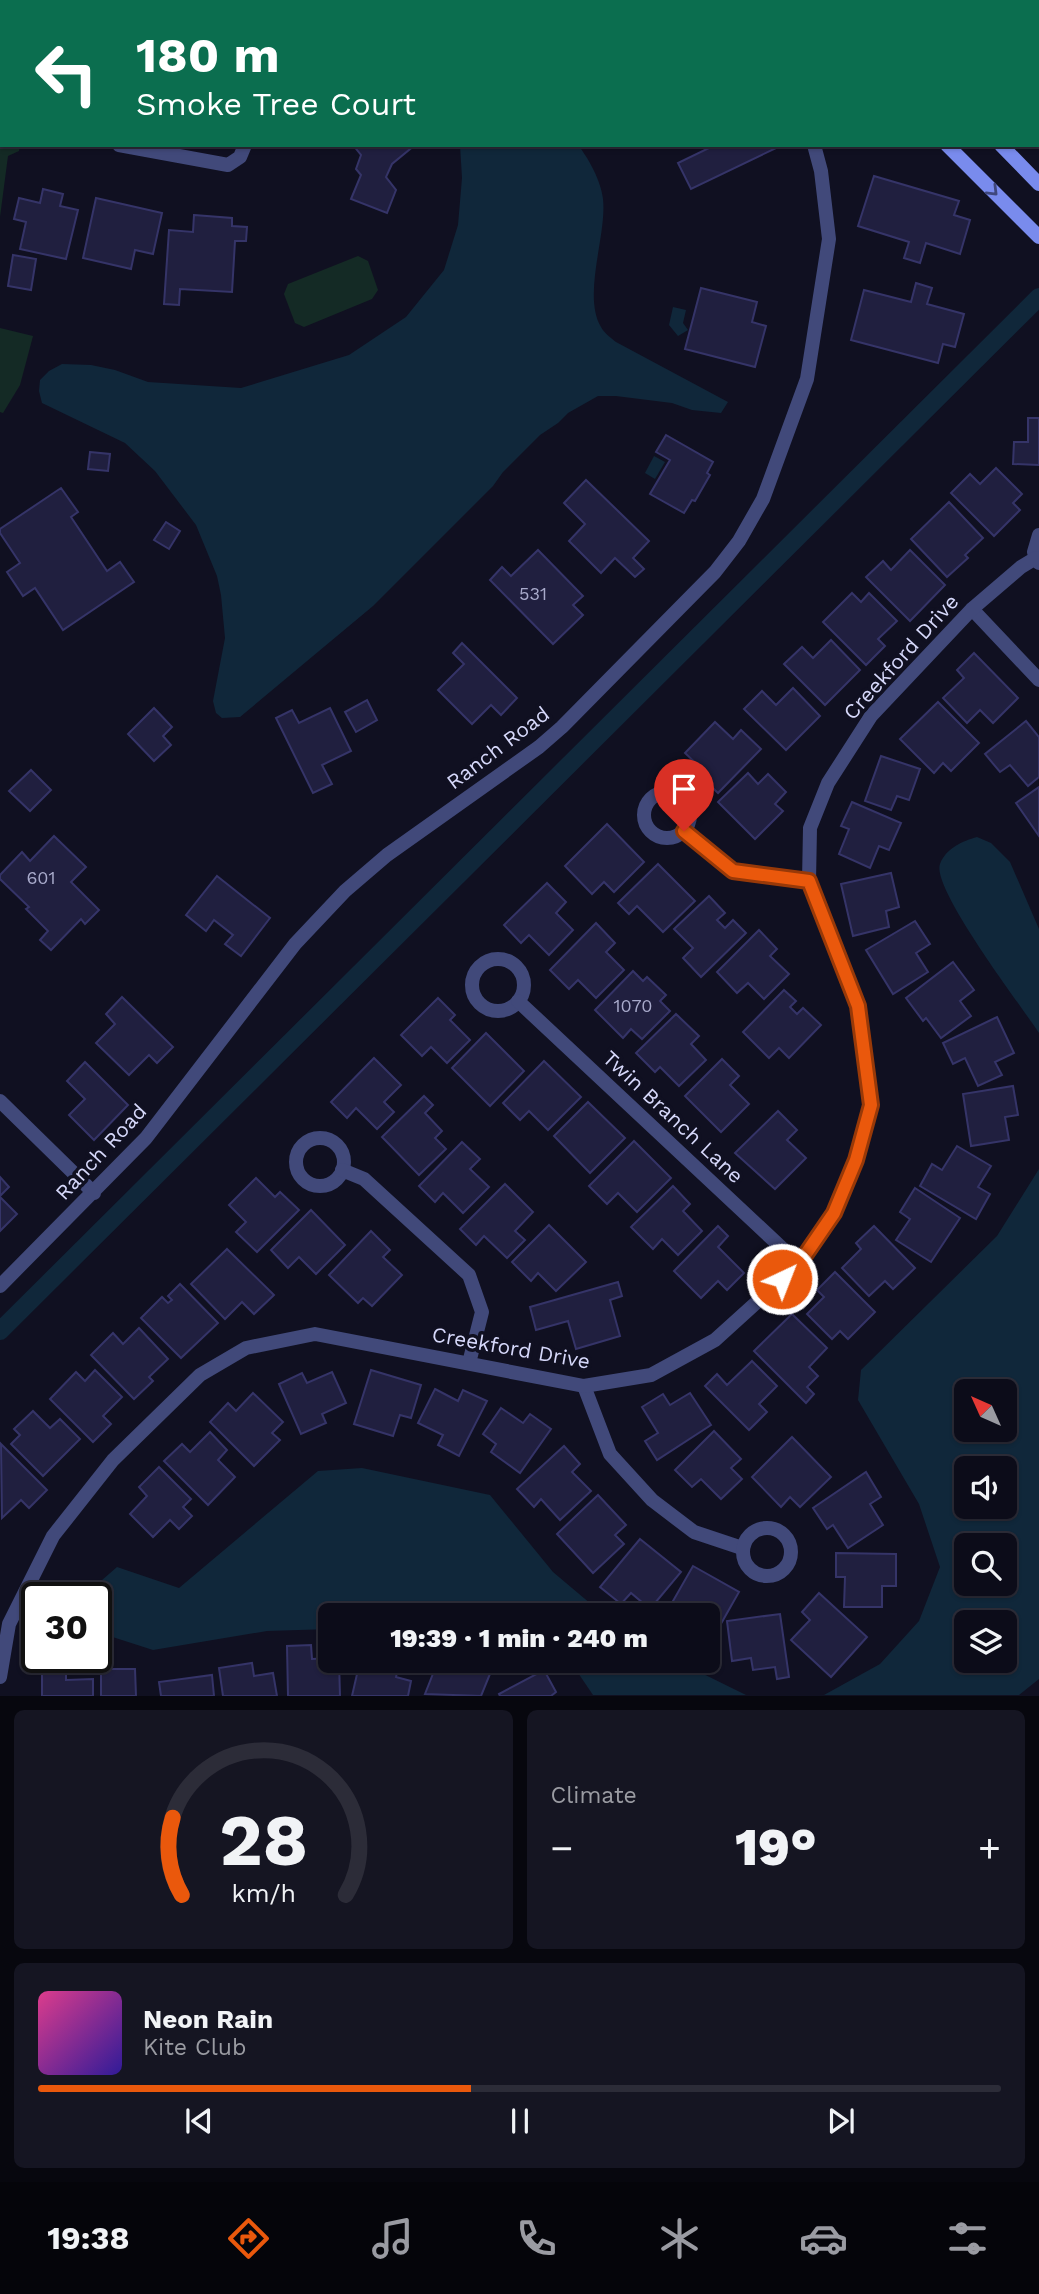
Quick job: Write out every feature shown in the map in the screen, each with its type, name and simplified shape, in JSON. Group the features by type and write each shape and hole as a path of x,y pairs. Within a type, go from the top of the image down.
{"main road":[{"path":"949,147 1039,237"},
{"path":"1003,147 1039,184"}],"street":[{"path":"130,147 228,165 240,156 244,147"},
{"name":"Ranch Road","path":"0,1286 146,1138 295,944 324,911 387,855 539,747 562,727 715,572 739,541 763,499 807,379 830,239 821,171 815,147"},
{"name":"Creekford Drive","path":"0,1677 4,1623 53,1536 113,1460 200,1375 246,1348 315,1334 584,1386 651,1375 715,1340 799,1264 834,1213 856,1160 871,1105 858,1006 809,881 810,828 828,783 871,716 972,609 1021,567 1037,561 1035,544 1039,536"},
{"path":"972,609 1039,680"},
{"path":"684,831 733,871 809,881"},
{"name":"Twin Branch Lane","path":"518,1001 799,1264"},
{"path":"0,1101 94,1193"},
{"path":"342,1170 364,1179 470,1275 482,1312 469,1363"},
{"path":"584,1386 610,1454 652,1500 694,1532 742,1548"}],"green space":[{"path":"0,147 20,147 19,151 8,156 0,217"},
{"path":"358,256 368,261 378,290 372,299 304,327 295,323 284,294 288,284"},
{"path":"0,328 33,336 20,385 3,413 0,412"}],"water":[{"path":"460,147 579,147 594,170 603,199 602,230 594,282 596,314 601,327 616,342 728,402 721,413 692,410 672,403 598,396 568,413 540,435 373,606 240,717 222,718 216,713 213,701 225,638 221,595 217,576 196,525 155,471 125,443 42,403 40,380 62,364 91,365 148,382 241,388 349,355 406,317 444,270 458,225 462,178"},
{"path":"673,307 686,310 683,323 688,330 678,336 669,325"},
{"path":"654,456 665,462 655,479 645,473"},
{"path":"977,837 991,843 1010,862 1039,929 1039,1033 963,921 941,877 940,864 946,854 961,843"},
{"path":"1039,1169 1039,1679 1019,1695 824,1695 880,1664 919,1621 940,1567 919,1504 858,1400 861,1370 997,1236"},
{"path":"362,1468 490,1495 553,1572 590,1603 318,1603 318,1629 267,1631 153,1650 112,1637 112,1582 100,1582 117,1567 179,1588 318,1471"},
{"path":"578,1673 701,1673 746,1695 593,1695"}],"building":[{"path":"355,147 413,147 392,164 386,177 396,190 387,213 351,199 361,175 356,169 361,155"},
{"path":"711,147 776,148 691,189 678,163"},
{"path":"874,176 959,201 954,215 970,220 960,254 926,243 920,263 904,258 909,242 858,226"},
{"path":"43,189 63,194 60,206 78,210 66,259 20,249 26,222 14,219 19,198 40,203"},
{"path":"96,198 162,213 153,254 135,250 131,269 83,258"},
{"path":"194,215 232,218 232,226 247,227 246,241 235,241 232,292 180,289 179,305 164,304 169,230 193,232"},
{"path":"13,255 36,259 31,290 8,286"},
{"path":"916,283 932,288 927,304 964,314 955,347 943,344 938,363 851,340 864,290 911,302"},
{"path":"701,288 757,302 752,322 766,326 755,367 685,349"},
{"path":"1028,418 1039,418 1039,465 1013,464 1014,442 1028,442"},
{"path":"666,435 713,462 707,473 710,475 695,501 692,500 684,513 650,494 670,460 656,452"},
{"path":"90,452 110,454 108,471 88,469"},
{"path":"996,468 1022,494 1013,503 1020,510 994,536 951,493 970,474 980,484"},
{"path":"586,480 649,541 633,558 644,569 635,577 615,558 601,573 569,541 585,524 564,503"},
{"path":"61,488 78,512 71,517 107,571 120,562 134,582 63,630 35,588 23,596 7,572 20,563 0,533 0,529"},
{"path":"949,502 983,538 965,555 968,558 947,577 911,539"},
{"path":"166,522 180,531 169,549 154,540"},
{"path":"538,550 583,596 573,605 583,615 553,644 490,580 502,567 511,576"},
{"path":"910,550 945,585 910,621 866,577 883,561 891,570"},
{"path":"852,593 861,602 869,593 897,621 878,639 885,646 866,665 823,622"},
{"path":"831,640 860,670 825,705 784,664 802,647 813,658"},
{"path":"462,643 517,698 501,715 491,705 472,724 438,690 464,664 453,653"},
{"path":"974,653 1018,698 993,723 980,710 967,723 943,698 964,678 957,670"},
{"path":"793,688 820,716 786,750 744,709 762,691 776,705"},
{"path":"367,700 377,720 356,732 345,712"},
{"path":"938,702 979,743 951,771 943,763 934,773 900,739"},
{"path":"154,708 172,727 163,736 171,745 154,761 128,734"},
{"path":"330,708 351,751 322,765 332,784 313,793 276,718 292,710 299,723"},
{"path":"1026,721 1039,737 1039,777 1028,786 1010,765 1000,772 985,754"},
{"path":"715,722 733,739 741,730 761,749 718,793 699,775 704,771 685,753"},
{"path":"881,756 920,769 909,800 897,796 891,810 865,801"},
{"path":"31,770 51,790 30,811 9,791"},
{"path":"748,773 758,784 768,774 786,792 775,804 783,811 755,839 718,802"},
{"path":"1039,787 1039,836 1016,803"},
{"path":"852,802 901,823 889,850 879,846 870,868 839,854 849,829 841,826"},
{"path":"607,824 644,862 614,892 604,882 592,894 565,866"},
{"path":"54,836 86,867 71,882 99,910 85,924 81,919 51,950 40,940 48,931 26,909 29,907 0,879 0,875 22,852 30,861"},
{"path":"658,864 695,901 663,932 637,906 629,914 618,903"},
{"path":"891,873 899,907 886,911 889,927 853,936 841,884"},
{"path":"217,876 270,918 241,956 225,944 233,935 214,920 206,931 186,915"},
{"path":"547,883 566,902 556,913 573,930 549,955 529,935 521,943 504,925"},
{"path":"709,896 725,913 717,920 725,928 733,920 746,933 701,977 683,958 693,948 674,929"},
{"path":"915,921 930,944 916,953 928,972 893,994 866,950"},
{"path":"596,923 615,943 606,952 624,970 596,998 578,980 569,989 550,970"},
{"path":"759,930 777,949 770,956 789,974 764,999 748,983 737,993 717,972"},
{"path":"953,962 974,990 960,1001 971,1016 941,1038 926,1018 923,1021 906,998"},
{"path":"633,971 643,981 647,977 666,995 660,1001 670,1011 642,1039 631,1029 623,1038 595,1010"},
{"path":"784,990 796,1001 790,1007 797,1014 803,1008 821,1025 789,1058 779,1048 769,1058 743,1032"},
{"path":"122,997 173,1047 157,1063 149,1055 129,1075 96,1043 115,1024 106,1014"},
{"path":"438,998 455,1015 450,1020 470,1040 447,1063 431,1047 422,1056 401,1035"},
{"path":"676,1014 699,1036 691,1044 706,1060 679,1086 660,1067 655,1072 636,1053"},
{"path":"997,1017 1014,1053 995,1062 1002,1075 978,1086 965,1058 953,1064 943,1043"},
{"path":"486,1033 524,1071 490,1106 452,1068"},
{"path":"374,1058 401,1085 384,1102 394,1112 377,1129 356,1108 347,1118 331,1102"},
{"path":"722,1059 739,1076 730,1085 749,1104 721,1132 685,1096"},
{"path":"544,1061 581,1097 548,1130 529,1111 520,1120 503,1103"},
{"path":"85,1062 128,1105 94,1140 69,1115 85,1099 67,1081"},
{"path":"1013,1086 1018,1115 1005,1117 1009,1140 971,1146 963,1094"},
{"path":"424,1096 433,1105 425,1113 442,1131 435,1138 446,1149 419,1175 382,1137"},
{"path":"588,1102 625,1138 590,1173 554,1136"},
{"path":"778,1111 797,1130 787,1140 806,1158 775,1189 735,1153"},
{"path":"634,1141 671,1178 637,1212 618,1193 607,1204 589,1186"},
{"path":"462,1142 480,1159 470,1169 489,1187 463,1213 443,1193 435,1202 419,1186"},
{"path":"957,1146 991,1166 978,1187 990,1194 976,1219 920,1186 932,1164 942,1170"},
{"path":"0,1177 9,1187 0,1196"},
{"path":"256,1178 275,1197 280,1192 299,1210 257,1252 236,1232 246,1222 229,1205"},
{"path":"505,1184 533,1212 515,1231 525,1240 507,1258 484,1236 476,1245 460,1229"},
{"path":"673,1186 690,1204 683,1211 702,1231 678,1255 662,1239 653,1249 631,1227"},
{"path":"915,1188 960,1218 931,1262 896,1240 910,1219 900,1212"},
{"path":"0,1197 17,1214 0,1231"},
{"path":"311,1210 345,1245 316,1274 299,1257 288,1268 271,1250"},
{"path":"549,1225 586,1262 556,1291 538,1273 531,1281 512,1262"},
{"path":"718,1226 728,1236 718,1247 744,1273 727,1290 718,1281 701,1298 674,1271"},
{"path":"874,1226 915,1268 893,1289 885,1281 869,1296 842,1268 861,1249 856,1243"},
{"path":"371,1231 390,1250 383,1257 402,1275 372,1306 363,1298 358,1303 329,1275"},
{"path":"227,1249 274,1295 254,1314 242,1302 225,1319 191,1284"},
{"path":"835,1272 875,1312 848,1339 840,1331 832,1339 807,1314 824,1297 817,1290"},
{"path":"618,1282 622,1296 610,1300 620,1336 576,1349 568,1321 536,1330 530,1307"},
{"path":"180,1284 218,1323 181,1358 141,1318 162,1297 168,1303 172,1300 168,1296"},
{"path":"792,1314 827,1348 809,1367 818,1376 807,1387 814,1394 806,1403 754,1351"},
{"path":"139,1328 168,1359 149,1377 153,1381 134,1399 91,1355 113,1333 123,1344"},
{"path":"752,1361 777,1386 759,1404 767,1412 749,1430 705,1386 717,1374 727,1385"},
{"path":"95,1370 122,1397 103,1416 111,1424 93,1442 50,1399 76,1372 85,1381"},
{"path":"371,1370 421,1385 411,1418 400,1415 393,1436 354,1424"},
{"path":"332,1372 346,1403 322,1414 326,1423 301,1434 279,1384 302,1373 307,1383"},
{"path":"435,1389 458,1401 463,1390 487,1401 459,1456 438,1445 443,1435 418,1423"},
{"path":"253,1393 283,1422 272,1433 280,1440 254,1466 210,1422 228,1403 236,1411"},
{"path":"690,1393 711,1425 657,1460 645,1441 658,1433 642,1407 663,1394 670,1405"},
{"path":"501,1408 523,1423 530,1414 551,1429 520,1473 491,1452 496,1444 483,1434"},
{"path":"33,1411 50,1428 60,1419 80,1439 43,1476 11,1444 20,1435 14,1429"},
{"path":"714,1431 741,1459 731,1468 742,1479 721,1499 701,1479 692,1487 675,1470"},
{"path":"210,1432 227,1450 218,1460 235,1477 208,1505 164,1461 182,1444 190,1452"},
{"path":"792,1437 831,1477 800,1507 790,1497 781,1507 752,1477"},
{"path":"1,1444 47,1490 29,1508 21,1500 2,1518"},
{"path":"564,1446 580,1464 572,1472 591,1491 560,1520 541,1499 534,1507 517,1489"},
{"path":"159,1467 191,1499 183,1507 192,1516 179,1529 170,1520 153,1537 130,1514 147,1496 139,1487"},
{"path":"866,1472 881,1497 870,1504 883,1525 848,1548 833,1525 827,1529 813,1508"},
{"path":"598,1495 626,1525 615,1535 624,1544 593,1573 557,1534"},
{"path":"640,1539 681,1572 655,1603 643,1603 631,1593 620,1603 600,1587"},
{"path":"836,1553 896,1554 896,1586 882,1586 882,1607 844,1607 845,1577 836,1577"},
{"path":"693,1566 739,1592 720,1625 720,1603 672,1603"},
{"path":"819,1593 867,1637 831,1677 791,1640 810,1620 802,1612"},
{"path":"780,1614 789,1677 777,1679 775,1667 753,1670 751,1658 732,1661 727,1621"},
{"path":"311,1645 312,1659 318,1659 318,1673 339,1673 340,1696 288,1696 287,1646"},
{"path":"252,1663 254,1676 273,1673 277,1696 223,1696 219,1668"},
{"path":"112,1669 135,1669 136,1696 101,1696 101,1673 112,1673"},
{"path":"42,1673 66,1673 66,1680 93,1679 93,1696 42,1696"},
{"path":"357,1673 397,1673 396,1677 411,1681 408,1696 352,1696"},
{"path":"433,1673 490,1673 481,1696 425,1694"},
{"path":"538,1673 546,1673 556,1692 551,1696 499,1694"},
{"path":"212,1675 214,1696 161,1696 159,1682"}],"waterway":[{"path":"0,1331 1039,297"}],"route":[{"path":"684,831 733,871 809,881 858,1006 871,1105 856,1160 834,1213 799,1264 782,1279"}]}
